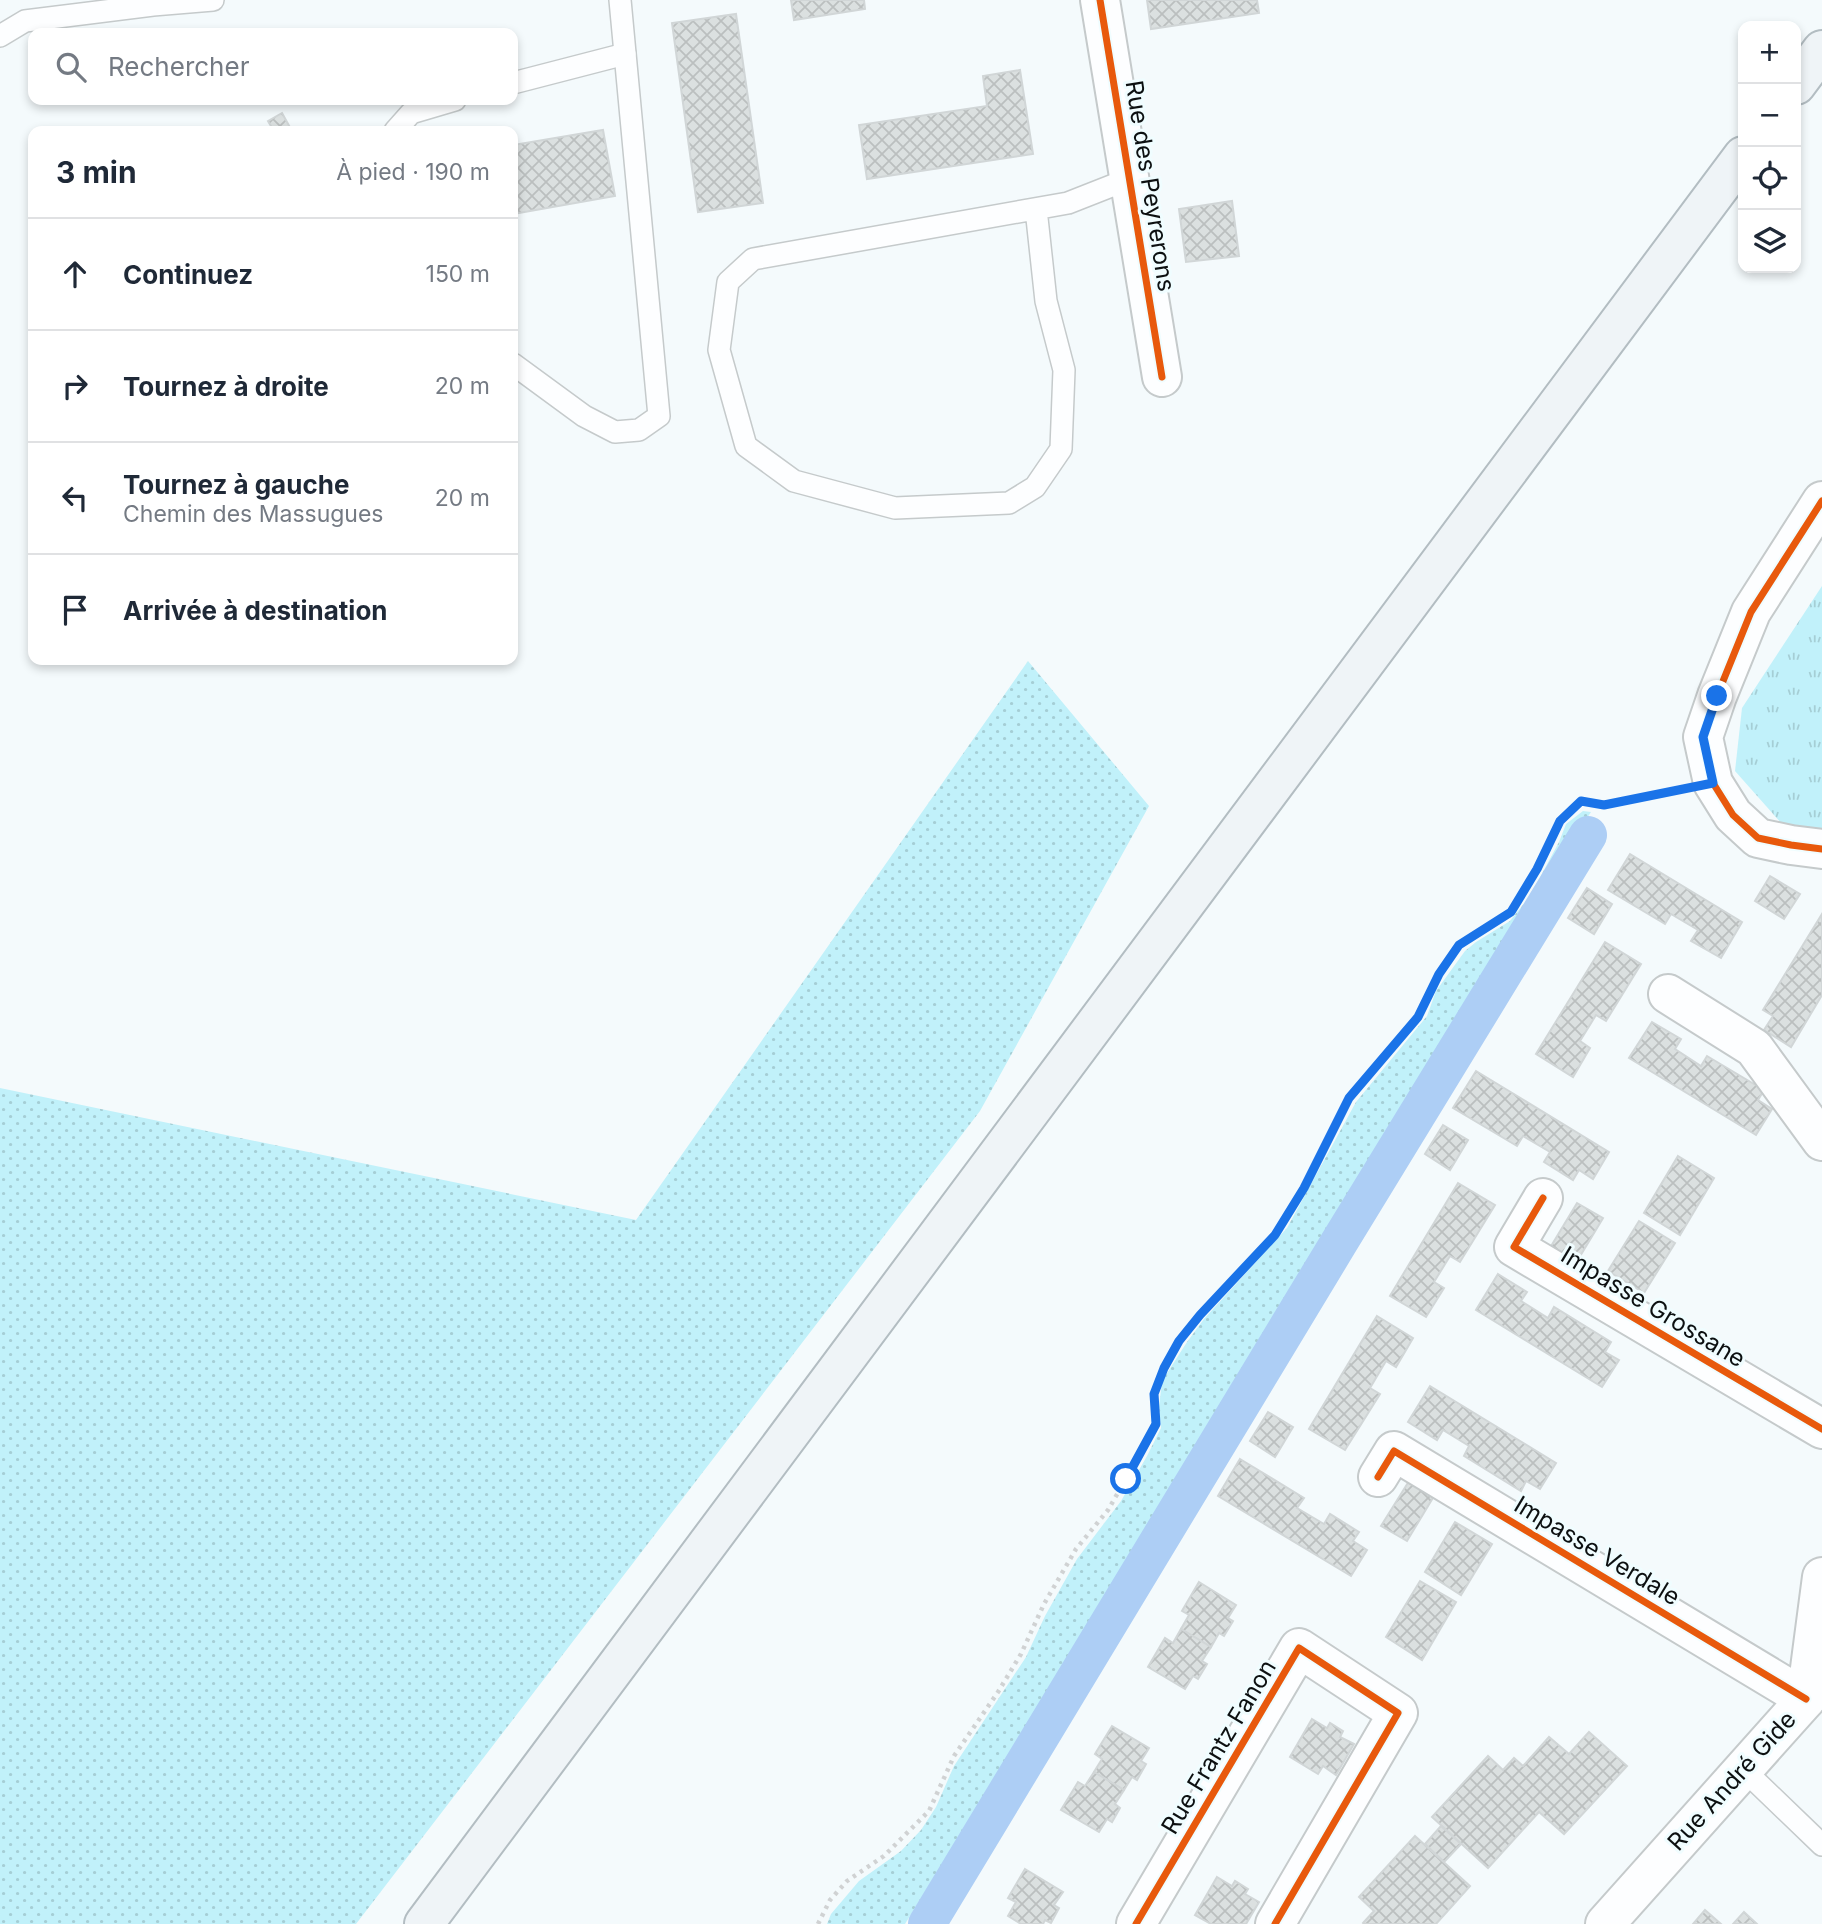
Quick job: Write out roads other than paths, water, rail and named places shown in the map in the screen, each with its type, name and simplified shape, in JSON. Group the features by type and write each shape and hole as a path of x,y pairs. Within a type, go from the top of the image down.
{"main road":[{"path":"1797,84 1822,50"},
{"path":"424,1924 1738,163"}],"street":[{"name":"Rue des Peyrerons","path":"1100,0 1162,377"},
{"path":"1822,501 1751,612 1703,737 1713,783 1733,815 1758,838 1822,849"},
{"path":"1668,994 1754,1048 1822,1141"},
{"name":"Impasse Grossane","path":"1543,1198 1514,1247 1822,1429"},
{"name":"Impasse Verdale","path":"1378,1477 1394,1451 1806,1699"},
{"name":"Rue André Gide","path":"1605,1924 1806,1699 1822,1577"},
{"name":"Rue Frantz Fanon","path":"1136,1924 1299,1648 1398,1713 1275,1924"}],"lane":[{"path":"0,36 25,21 170,2 213,0"},
{"path":"518,368 584,416 615,432 639,430 659,416 620,0"},
{"path":"518,82 625,54"},
{"path":"399,126 411,113 438,105"},
{"path":"1035,209 1046,301 1063,370 1061,449 1035,487 1009,503 895,508 794,481 746,446 719,350 728,282 753,259 1068,203 1129,179"},
{"path":"1743,1769 1822,1845"}],"waterway":[{"path":"927,1924 1588,835"}]}
